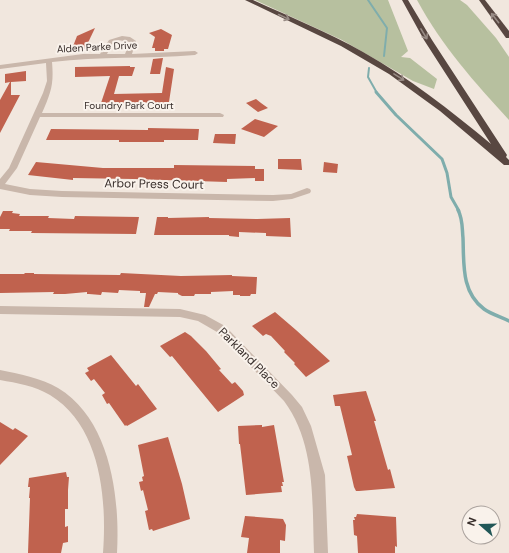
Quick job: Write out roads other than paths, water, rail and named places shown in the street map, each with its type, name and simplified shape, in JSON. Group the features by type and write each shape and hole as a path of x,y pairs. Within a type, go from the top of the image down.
{"highway":[{"path":"248,0 338,42 382,66 440,106 508,164"},
{"path":"405,0 426,37 485,126 508,164"},
{"path":"482,0 509,36"}],"street":[{"path":"103,56 109,42 114,39 122,38 129,38 133,41 128,55"},
{"name":"Alden Parke Drive","path":"0,67 50,60 103,56 178,55 195,53"},
{"path":"0,186 13,168 37,115 50,82 50,60"},
{"name":"Foundry Park Court","path":"37,115 220,115"},
{"name":"Arbor Press Court","path":"0,186 30,192 62,194 266,198 284,198 307,191"},
{"name":"Parkland Place","path":"0,310 180,313 197,316 211,321 221,329 288,398 305,426 318,475 321,553"},
{"path":"0,375 28,380 56,393 72,405 89,428 101,461 107,484 110,508 110,553"}],"waterway":[{"path":"368,0 387,28 384,56"},
{"path":"369,68 368,77 377,93"},
{"path":"376,92 396,115 442,159 447,173 451,197 459,211"},
{"path":"458,210 462,224 465,276 471,294 484,309 509,321"}]}
